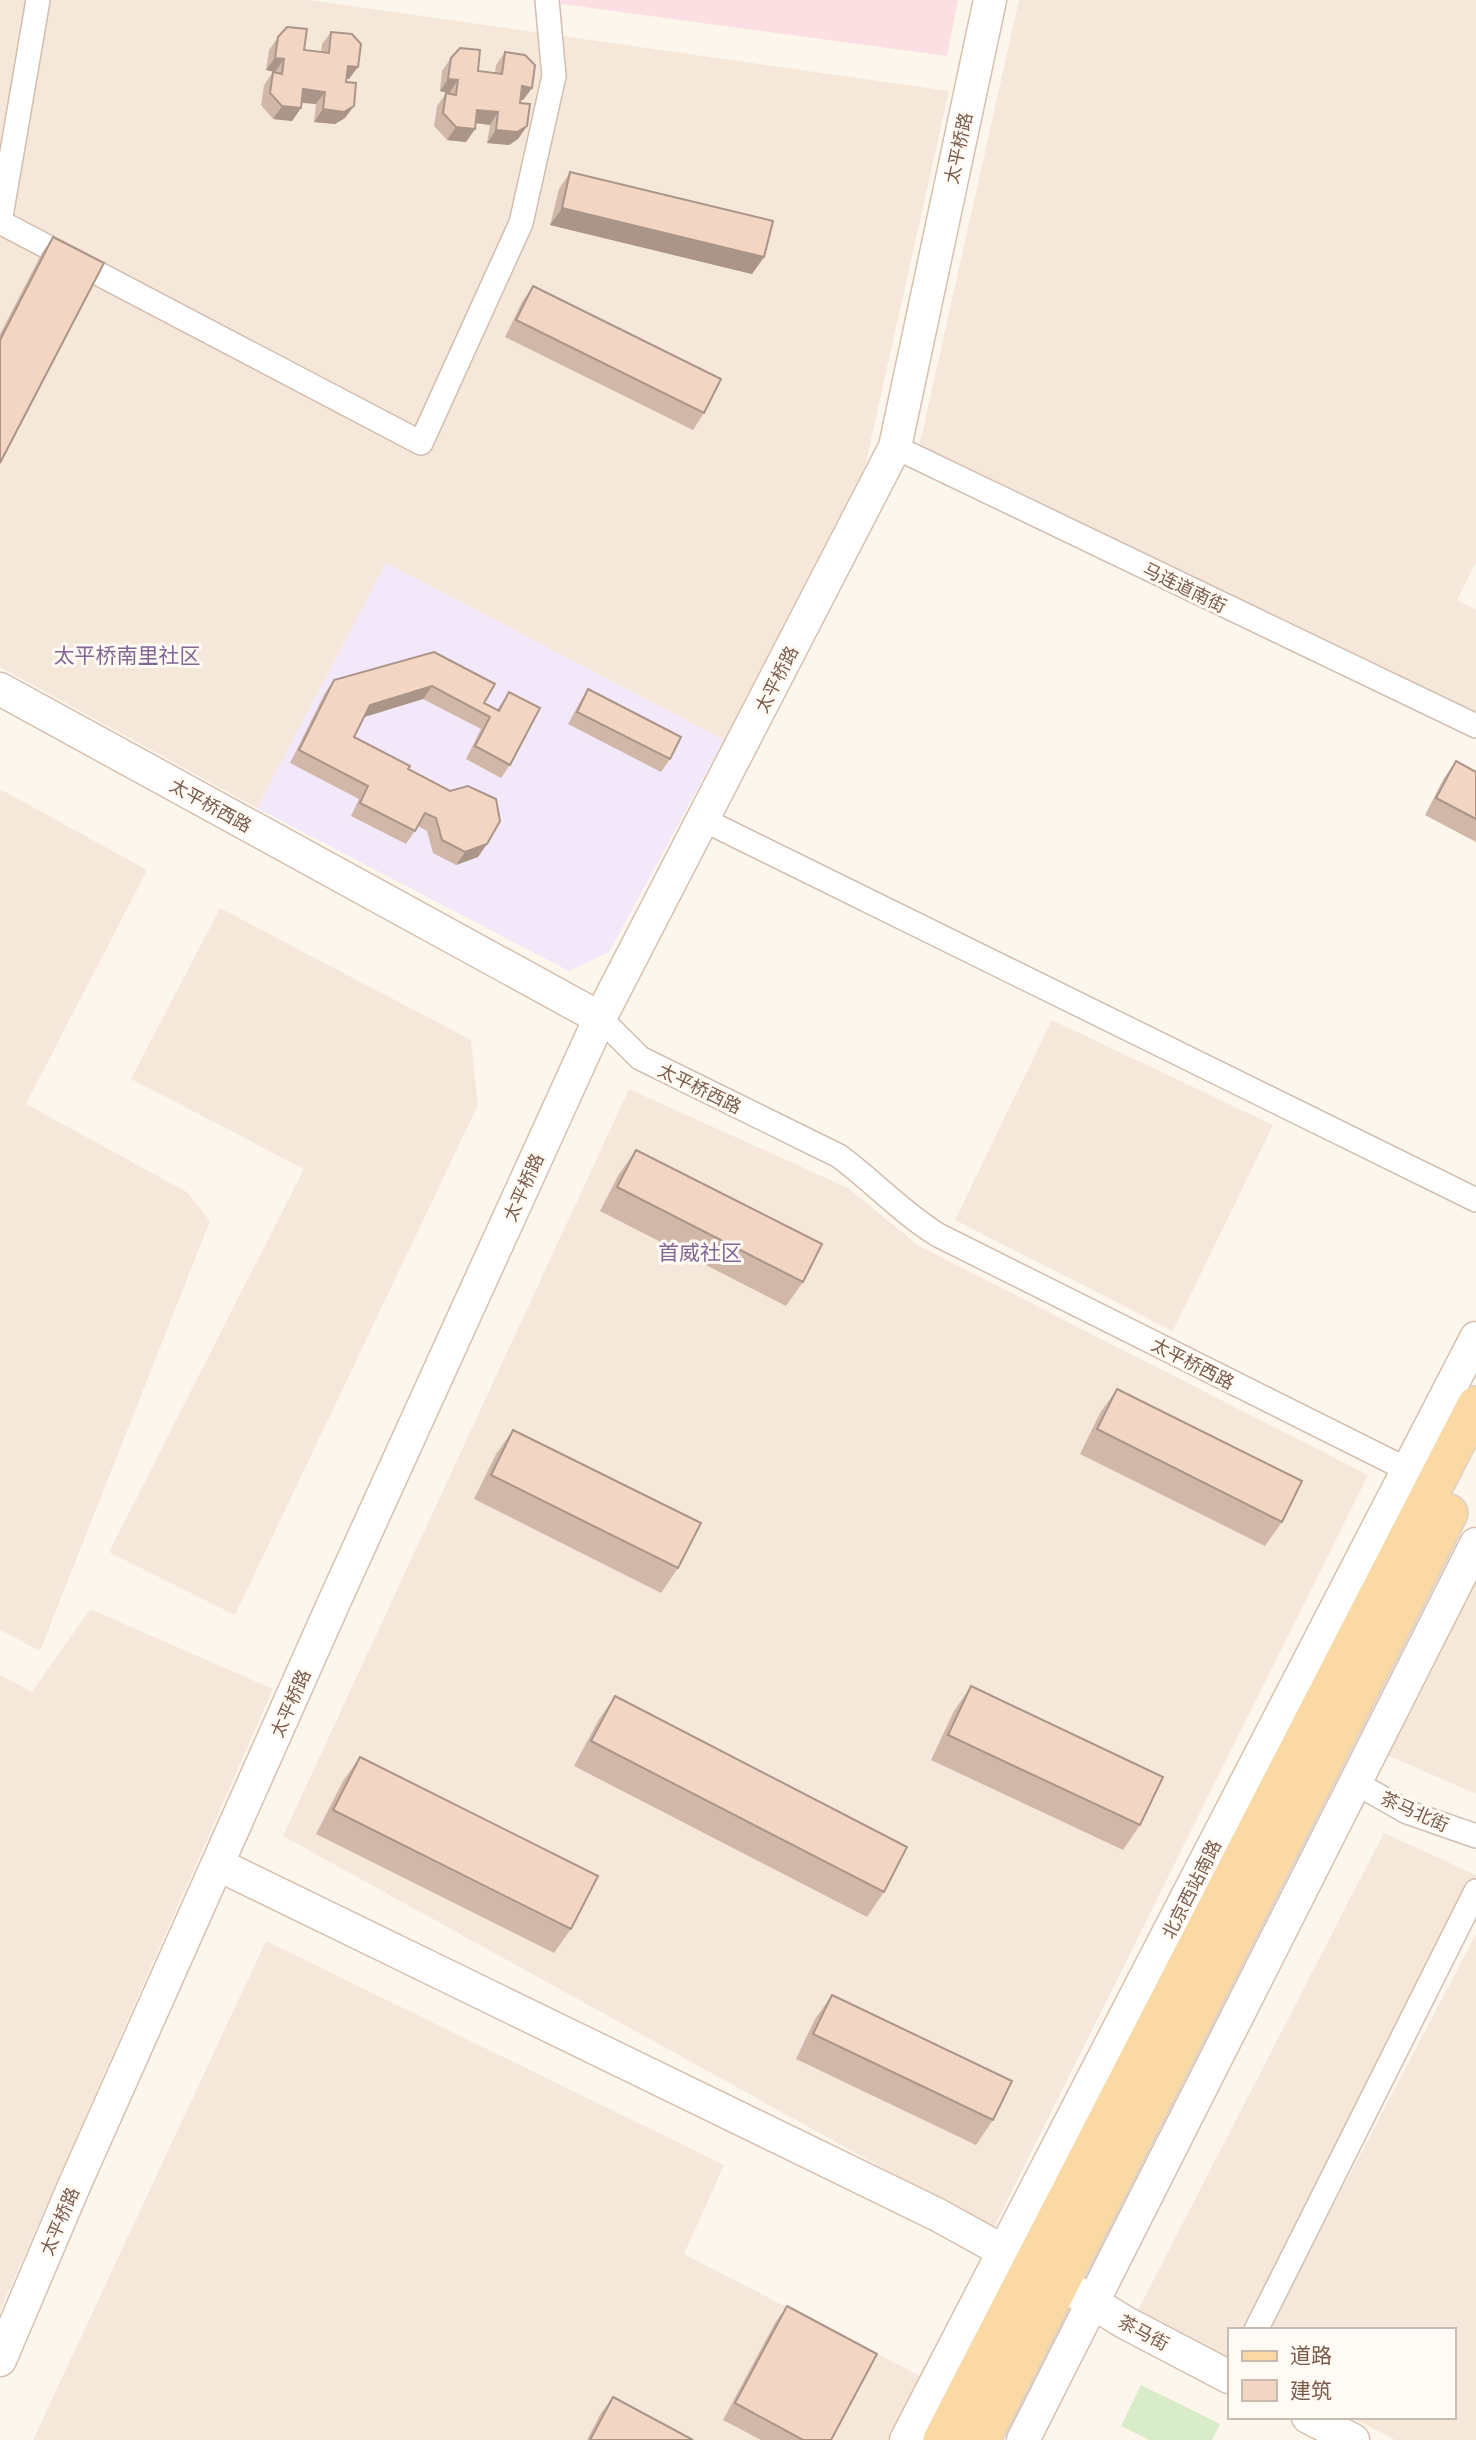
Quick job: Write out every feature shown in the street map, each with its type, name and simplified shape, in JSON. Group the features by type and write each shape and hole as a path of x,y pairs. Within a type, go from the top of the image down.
{"main road":[{"name":"北京西站南路","path":"942,2440 1476,1405"},
{"name":"北京西站南路","path":"981,2440 1032,2267 1476,1459"}],"street":[{"path":"38,0 0,222 421,443 522,223 554,76 547,0"},
{"name":"太平桥路","path":"0,2360 74,2186 335,1600 600,1018 895,447 990,0"},
{"name":"马连道南街","path":"895,447 1476,726"},
{"name":"太平桥西路","path":"0,689 600,1018 640,1058 839,1156 923,1226 938,1235 1408,1470"},
{"path":"704,820 1476,1200"},
{"name":"北京西站南路","path":"906,2440 1032,2267 1408,1470 1476,1338"},
{"path":"1023,2440 1476,1544"},
{"name":"茶马北街","path":"1356,1783 1408,1812 1476,1836"},
{"name":"茶马街","path":"219,1865 926,2209 1092,2301 1126,2323 1228,2376"},
{"path":"1257,2328 1476,1891"},
{"path":"1312,2419 1353,2440"}],"shaded area":[{"path":"0,0 309,0 949,91 865,466 724,740 386,563 257,808 0,667"},
{"path":"561,0 958,0 947,56 561,4"},
{"path":"1019,0 1476,0 1476,562 1457,600 1476,610 1476,712 919,447"},
{"path":"386,563 724,740 609,952 569,971 257,808"},
{"path":"0,789 147,870 26,1104 187,1192 210,1221 40,1651 0,1630"},
{"path":"220,908 471,1040 478,1105 235,1615 109,1552 304,1169 131,1079"},
{"path":"1052,1020 1273,1125 1173,1331 955,1220"},
{"path":"629,1089 848,1188 919,1246 1368,1475 993,2229 283,1836"},
{"path":"1476,1578 1476,1794 1387,1755"},
{"path":"90,1609 273,1689 0,2311 0,1675 32,1692"},
{"path":"1384,1833 1476,1875 1476,1883 1245,2328 1228,2328 1228,2358 1137,2312"},
{"path":"1476,1934 1476,2440 1395,2440 1355,2419 1455,2419 1455,2328 1269,2328"},
{"path":"266,1941 724,2165 684,2254 922,2377 888,2440 33,2440"}],"green space":[{"path":"1141,2385 1220,2424 1212,2440 1149,2440 1121,2426"}],"building":[{"path":"287,27 307,29 304,50 329,53 331,32 352,34 361,44 358,67 348,66 346,82 356,83 354,106 344,112 323,109 325,92 303,89 301,108 282,106 270,93 273,72 282,74 284,59 275,58 278,37"},
{"path":"460,48 480,50 478,71 502,74 505,52 525,55 535,65 532,88 522,86 520,103 530,104 527,126 517,132 496,130 498,112 477,110 475,129 456,127 443,113 446,93 456,95 458,80 448,79 451,58"},
{"path":"570,172 773,221 764,257 562,208"},
{"path":"53,237 104,263 0,463 0,340"},
{"path":"533,286 721,379 704,413 516,320"},
{"path":"434,652 495,684 484,703 499,711 509,692 540,708 510,765 475,746 490,717 432,686 370,705 354,737 410,766 408,769 450,791 468,786 496,799 500,821 487,844 465,852 442,840 436,818 425,813 415,831 360,803 368,786 299,750 334,680"},
{"path":"588,689 681,737 670,759 577,712"},
{"path":"1456,761 1476,772 1476,819 1436,798"},
{"path":"636,1150 822,1244 803,1282 617,1187"},
{"path":"1117,1389 1302,1481 1282,1522 1097,1429"},
{"path":"513,1430 701,1523 678,1568 491,1475"},
{"path":"971,1686 1163,1777 1140,1825 948,1735"},
{"path":"615,1696 907,1847 884,1892 591,1741"},
{"path":"360,1757 598,1876 571,1929 333,1810"},
{"path":"832,1995 1012,2081 993,2120 813,2034"},
{"path":"787,2306 877,2354 831,2440 803,2440 735,2403"},
{"path":"613,2397 693,2440 590,2440"}],"district":[{"name":"太平桥南里社区","path":"127,654"},
{"name":"首威社区","path":"700,1251"}]}
